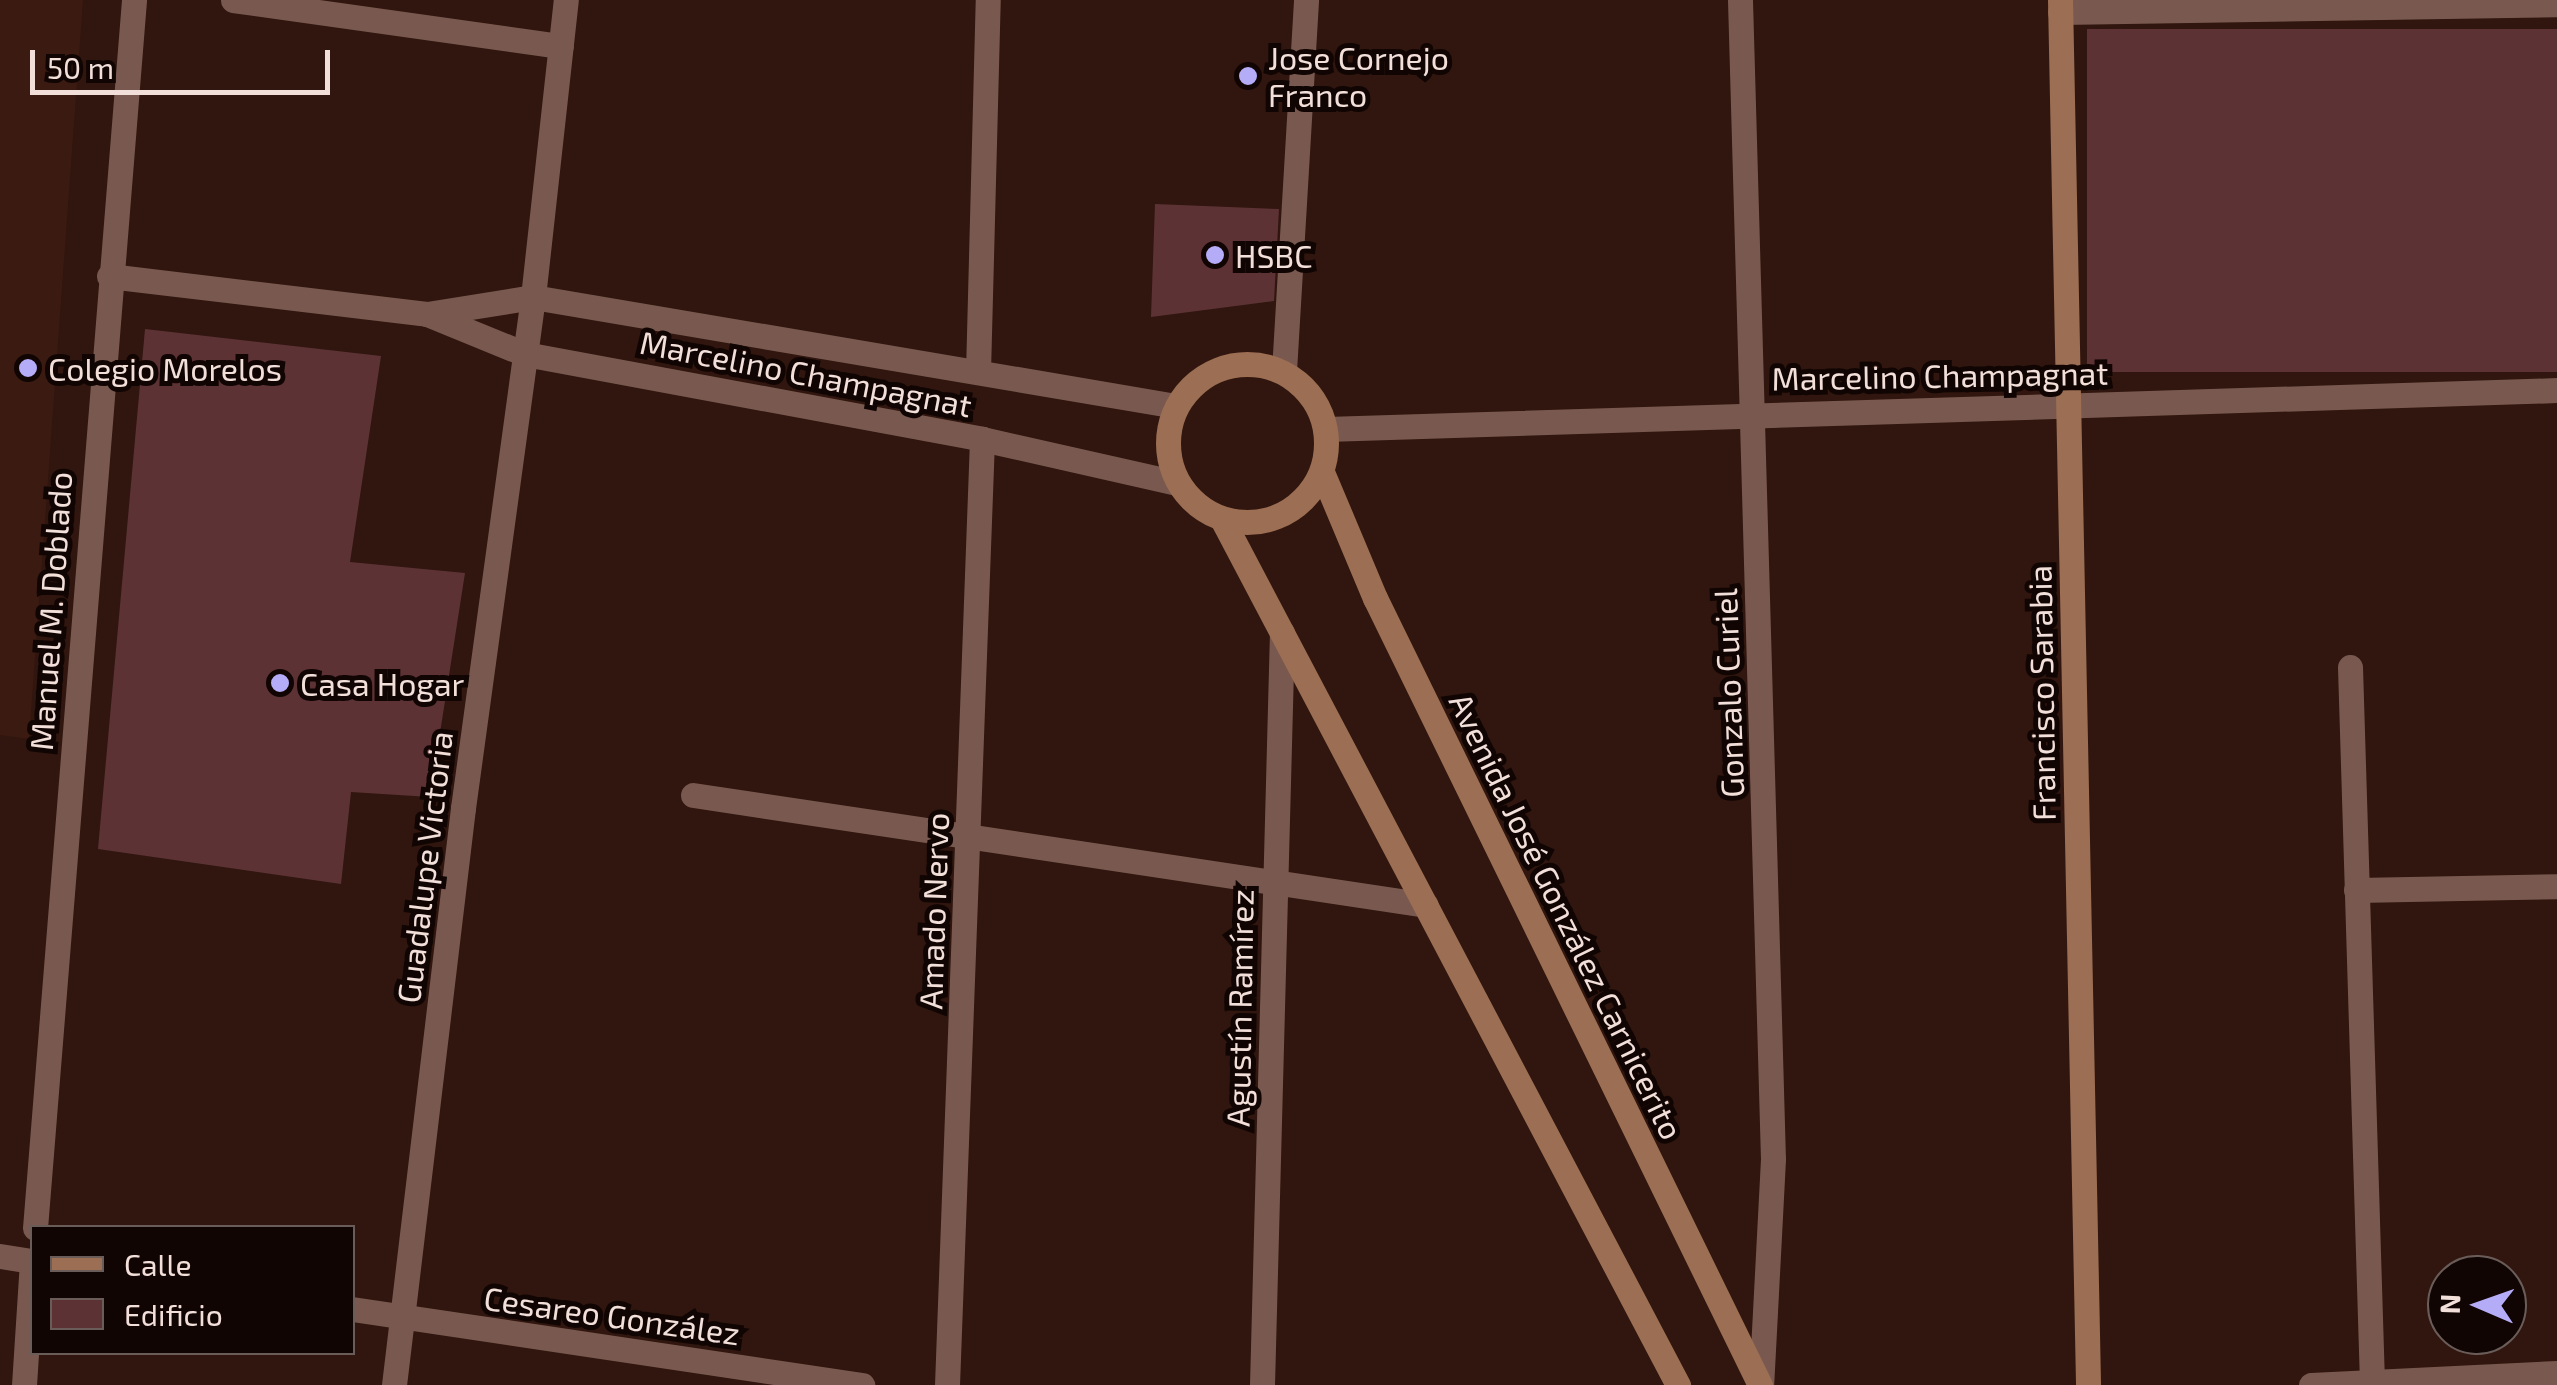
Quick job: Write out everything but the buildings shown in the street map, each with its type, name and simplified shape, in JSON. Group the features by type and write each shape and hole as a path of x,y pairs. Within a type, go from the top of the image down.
{"street":[{"name":"Manuel M. Doblado","path":"35,1225 134,0"},
{"path":"234,0 560,46"},
{"name":"Guadalupe Victoria","path":"394,1385 566,0"},
{"path":"978,372 988,0"},
{"path":"1284,372 1306,0"},
{"name":"Gonzalo Curiel","path":"1740,0 1773,1159 1761,1385"},
{"path":"2060,6 2557,4"},
{"name":"Francisco Sarabia","path":"2060,6 2088,1385"},
{"name":"Marcelino Champagnat","path":"109,276 427,314 525,354 982,439 1177,483"},
{"name":"Marcelino Champagnat","path":"427,314 532,297 1176,406"},
{"path":"1243,362 1284,372 1312,396 1326,429 1322,472 1306,498 1281,516 1252,523 1222,520 1196,506 1177,483 1167,444 1176,406 1204,375 1243,362"},
{"name":"Marcelino Champagnat","path":"1326,429 1753,412 2557,390"},
{"name":"Amado Nervo","path":"947,1385 982,439"},
{"name":"Avenida José González Carnicerito","path":"1322,472 1375,598 1761,1385"},
{"path":"1222,520 1678,1385"},
{"name":"Agustín Ramírez","path":"1262,1385 1282,632"},
{"path":"2350,666 2372,1381"},
{"path":"694,795 968,840 1426,905"},
{"path":"2356,890 2557,886"},
{"path":"0,1256 30,1261"},
{"path":"24,1385 30,1292"},
{"name":"Cesareo González","path":"355,1310 862,1385"},
{"path":"2311,1385 2557,1373"}],"shaded area":[{"name":"Colegio Morelos","path":"0,0 83,0 29,739 0,735"}],"place":[{"name":"Jose Cornejo Franco","path":"1248,76"},
{"name":"HSBC","path":"1215,255"},
{"name":"Colegio Morelos","path":"28,368"},
{"name":"Casa Hogar","path":"280,683"}]}
